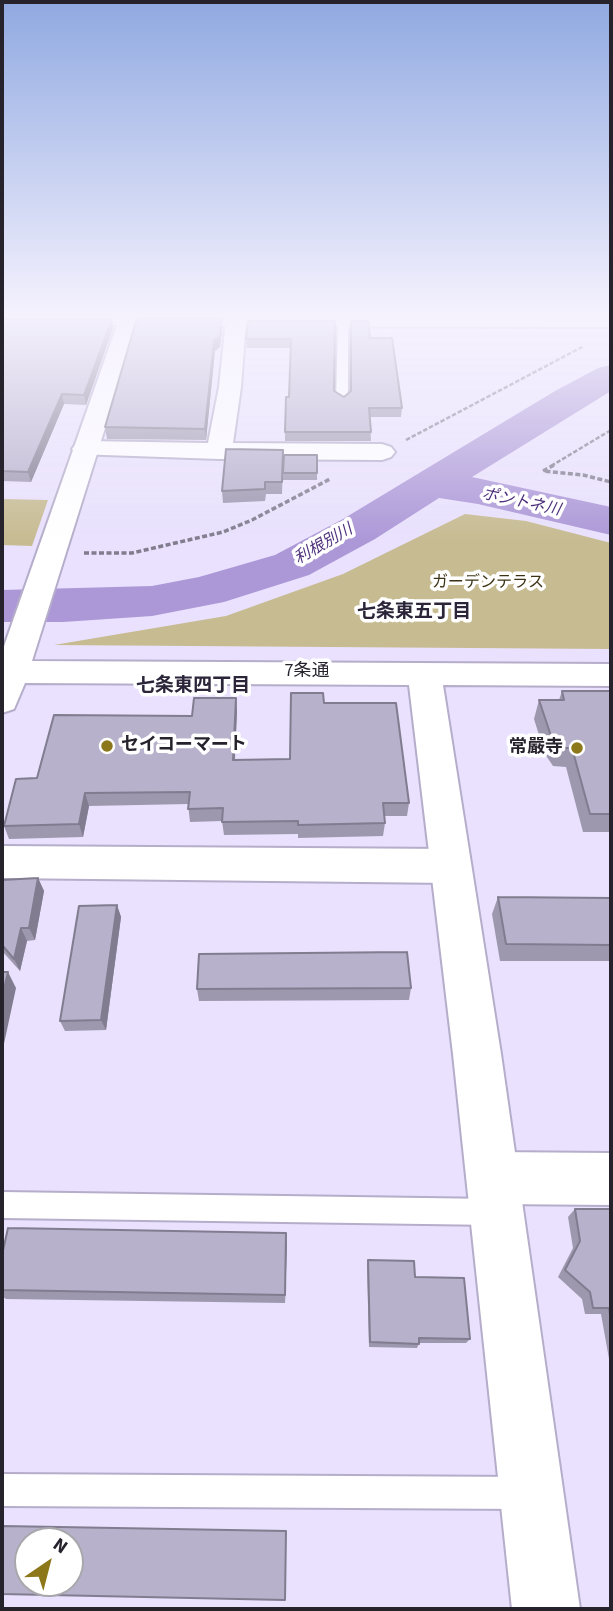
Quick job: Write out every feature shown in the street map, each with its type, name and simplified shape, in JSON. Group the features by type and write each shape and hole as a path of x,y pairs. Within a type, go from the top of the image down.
{"street":[{"path":"5,682 104,391"},
{"path":"219,451 229,391"},
{"path":"85,449 382,453"},
{"path":"424,673 495,1195 546,1609"},
{"name":"7条通","path":"5,682 424,673 611,675"},
{"path":"2,862 451,866"},
{"path":"495,1195 611,1179"}],"lane":[{"path":"342,391 342,400"},
{"path":"2,1205 495,1195"},
{"path":"2,1490 532,1493"}],"path":[{"path":"611,430 543,471 583,475 611,482"}],"green space":[{"path":"2,499 48,500 32,546 2,545"},
{"name":"ガーデンテラス","path":"465,514 526,521 611,543 611,649 54,645 226,616 343,574"}],"building":[{"path":"2,391 85,391 84,395 62,394 28,472 2,471"},
{"path":"116,391 209,391 205,429 105,427"},
{"path":"289,391 334,391 344,397 351,391 400,391 402,408 369,408 371,432 285,432 286,397 289,397"},
{"path":"226,449 283,450 282,482 265,482 265,489 222,491"},
{"path":"284,455 317,455 317,473 283,473"},
{"name":"常嚴寺","path":"562,691 611,691 611,814 590,814 572,748 559,748 551,736 539,700 564,700"},
{"path":"291,693 323,693 324,703 396,703 409,803 383,803 385,823 298,825 298,821 222,822 223,808 188,809 190,792 85,793 79,824 4,826 16,779 37,778 54,715 192,716 194,698 236,698 233,760 290,759"},
{"path":"38,878 29,928 21,928 14,959 2,945 2,880"},
{"path":"498,897 611,898 611,945 506,944"},
{"path":"117,905 101,1020 60,1021 79,906"},
{"path":"407,952 411,988 197,989 199,954"},
{"path":"2,972 8,972 2,997"},
{"path":"575,1209 611,1209 611,1321 609,1308 593,1308 590,1292 565,1270 580,1241"},
{"path":"8,1228 286,1233 285,1295 2,1290 2,1255"},
{"path":"368,1260 414,1261 415,1277 464,1278 470,1339 419,1338 419,1344 370,1342"},
{"path":"2,1526 59,1527 14,1527 14,1594 2,1594"},
{"path":"84,1527 286,1531 285,1600 84,1596"}],"waterway":[{"name":"利根別川","path":"2,606 152,601 206,591 292,565 359,529 583,391"},
{"name":"ポントネ川","path":"432,484 478,491 611,521"}],"place":[{"name":"セイコーマート","path":"107,746"},
{"name":"常嚴寺","path":"577,748"}],"district":[{"name":"七条東五丁目","path":"414,613"},
{"name":"七条東四丁目","path":"193,687"}]}
